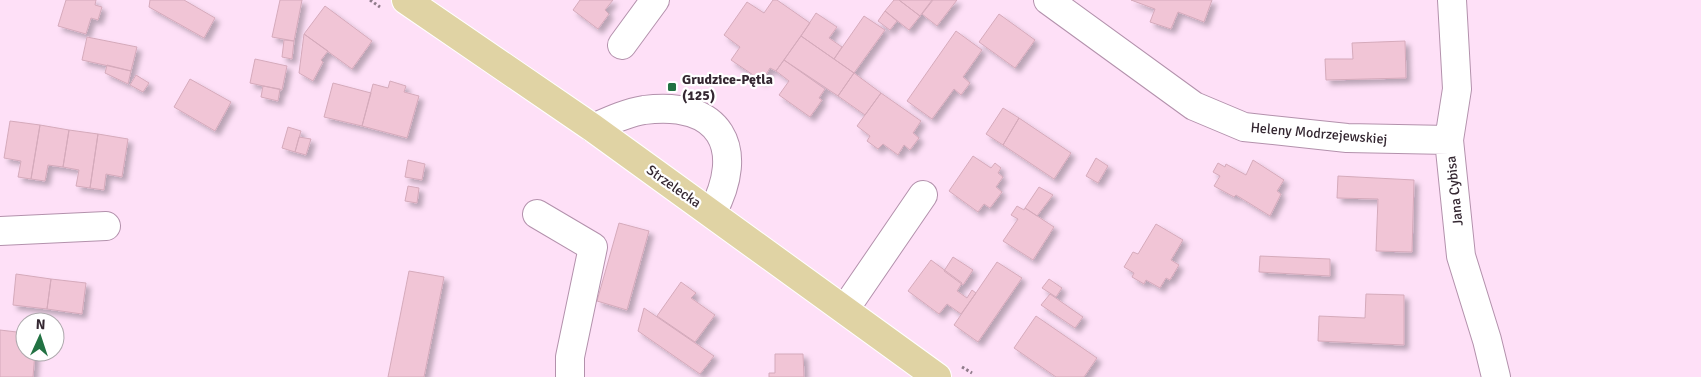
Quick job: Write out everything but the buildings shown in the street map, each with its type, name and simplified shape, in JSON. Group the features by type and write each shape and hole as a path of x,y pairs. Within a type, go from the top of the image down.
{"main road":[{"name":"Strzelecka","path":"406,0 593,128 845,308 937,377"}],"street":[{"path":"622,45 655,0"},
{"name":"Heleny Modrzejewskiej","path":"1048,0 1194,106 1244,127 1348,138 1449,140"},
{"name":"Jana Cybisa","path":"1452,0 1457,89 1449,140 1461,256 1487,340 1496,377"},
{"path":"593,128 615,118 643,110 682,111 706,119 723,138 728,157 724,190 712,213"},
{"path":"845,308 923,195"},
{"path":"537,214 593,247 570,357 570,377"},
{"path":"0,231 106,226"}],"place":[{"name":"Grudzice-Pętla (125)","path":"672,87"}]}
